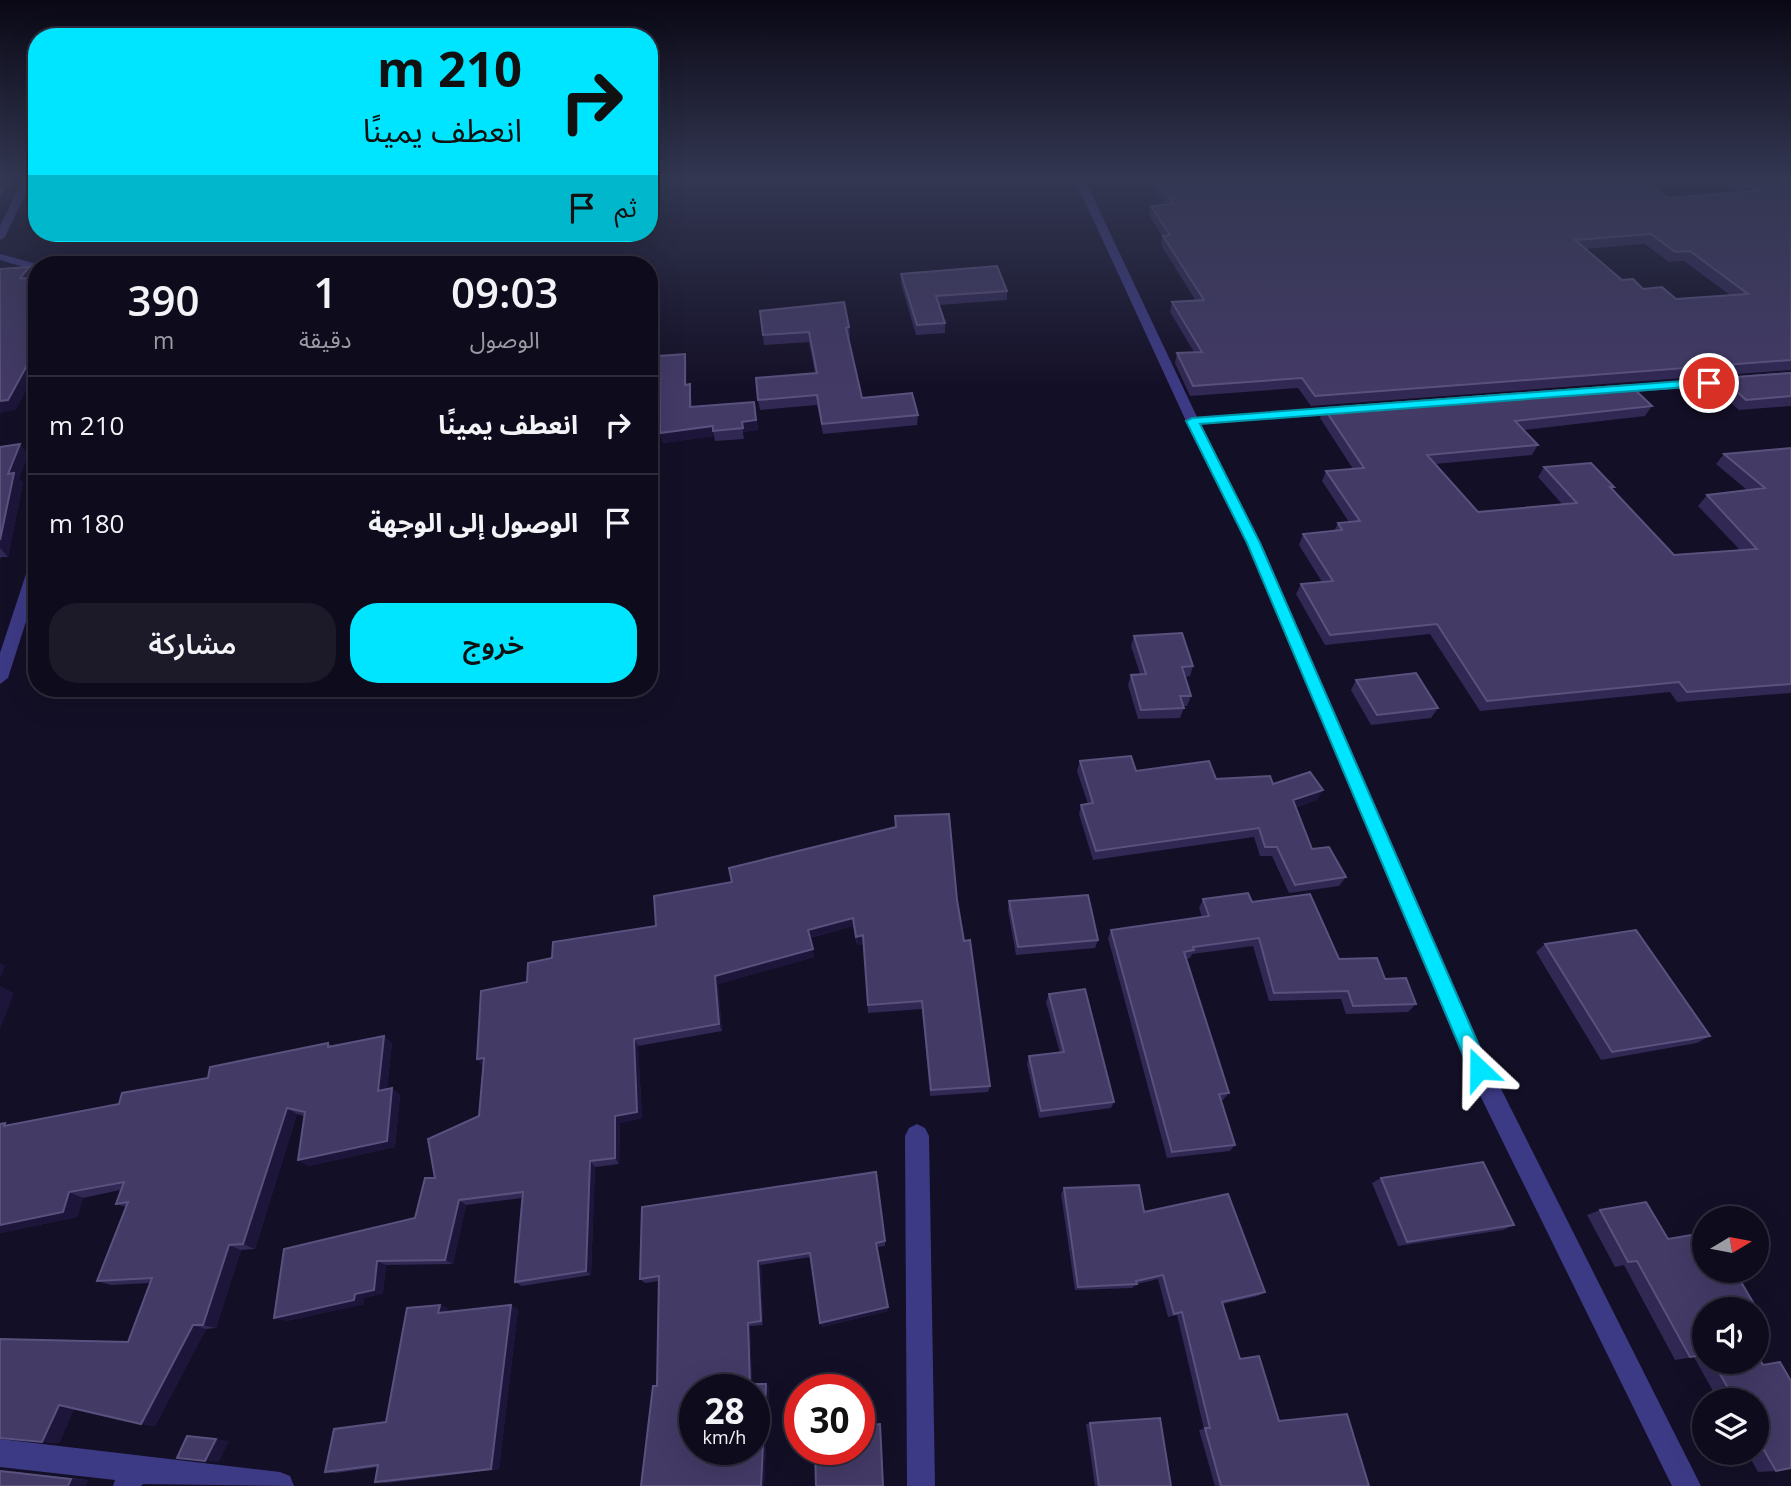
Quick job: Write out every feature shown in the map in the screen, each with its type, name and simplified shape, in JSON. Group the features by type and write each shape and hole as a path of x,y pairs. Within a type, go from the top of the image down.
{"street":[{"path":"1113,249 1192,421 1254,543 1479,1069 1686,1486"},
{"path":"0,257 28,265"},
{"path":"1597,391 1791,376"},
{"path":"1192,421 1360,409"},
{"path":"0,678 28,590"},
{"path":"917,1136 921,1486"},
{"path":"0,1453 131,1476 280,1486"}],"building":[{"path":"1172,249 1586,249 1622,280 1633,279 1643,289 1662,287 1676,299 1748,294 1690,251 1675,252 1671,249 1791,249 1791,360 1315,396 1302,378 1193,386 1177,353 1202,352 1172,302 1204,300"},
{"path":"997,266 1007,291 936,296 945,323 917,325 901,274"},
{"path":"28,267 20,278 28,278 28,363 8,400 0,401 0,269"},
{"path":"844,302 849,327 846,328 862,398 912,393 918,415 822,424 817,395 758,400 756,378 817,373 809,332 763,335 760,311"},
{"path":"685,354 685,385 690,384 690,407 754,402 756,420 742,422 743,428 713,431 713,426 660,433 659,356"},
{"path":"1791,373 1791,396 1746,400 1722,378"},
{"path":"1630,385 1652,406 1515,421 1538,445 1427,455 1478,512 1577,503 1544,467 1591,463 1674,555 1757,549 1707,495 1765,488 1724,454 1791,448 1791,684 1687,692 1679,682 1487,701 1437,624 1330,635 1301,584 1333,581 1303,534 1342,530 1338,523 1360,521 1326,471 1364,468 1324,408"},
{"path":"20,444 8,474 14,473 0,540 0,447"},
{"path":"1182,633 1193,666 1182,667 1191,696 1180,696 1184,708 1141,710 1131,675 1146,674 1134,636"},
{"path":"1416,673 1438,708 1377,715 1356,680"},
{"path":"1131,756 1136,771 1209,761 1216,779 1270,776 1273,784 1310,772 1323,790 1293,800 1312,849 1329,847 1346,877 1295,885 1277,847 1265,847 1259,828 1096,851 1081,805 1093,803 1080,761"},
{"path":"949,814 957,900 964,941 970,940 990,1086 931,1090 922,1001 868,1005 863,935 856,937 853,918 808,930 813,949 715,976 719,1024 634,1039 637,1112 615,1116 615,1158 590,1161 586,1271 515,1282 523,1192 459,1200 445,1260 377,1261 374,1290 355,1294 354,1300 274,1318 284,1249 415,1218 425,1178 435,1178 428,1139 479,1116 484,1058 477,1059 481,991 527,982 528,963 552,958 553,942 656,926 654,896 732,882 729,868 896,827 895,816"},
{"path":"1248,893 1252,902 1310,894 1339,959 1377,958 1385,979 1406,978 1416,1004 1353,1006 1348,991 1274,993 1259,938 1193,947 1194,950 1184,952 1229,1093 1219,1094 1235,1145 1172,1152 1111,930 1209,916 1203,899"},
{"path":"1088,895 1098,940 1018,947 1009,901"},
{"path":"1636,930 1710,1036 1612,1052 1545,944"},
{"path":"1085,989 1114,1102 1041,1111 1029,1056 1064,1052 1049,994"},
{"path":"384,1036 378,1091 392,1088 387,1141 298,1160 305,1112 287,1108 243,1244 229,1245 203,1325 193,1325 141,1424 59,1405 42,1442 0,1438 0,1339 128,1342 152,1278 97,1281 128,1202 116,1204 124,1182 69,1192 63,1212 0,1225 0,1124 5,1123 4,1126 119,1104 122,1093 208,1078 210,1067 328,1043 328,1047"},
{"path":"1483,1162 1514,1225 1407,1242 1381,1178"},
{"path":"876,1172 885,1241 876,1243 888,1307 820,1323 810,1253 758,1261 761,1321 748,1323 750,1374 679,1374 679,1465 762,1465 761,1486 641,1486 653,1386 657,1386 659,1276 640,1279 642,1207"},
{"path":"1139,1185 1144,1212 1228,1194 1265,1292 1222,1302 1240,1359 1259,1356 1279,1421 1347,1414 1369,1486 1221,1486 1205,1428 1210,1428 1182,1312 1174,1314 1163,1275 1136,1281 1137,1284 1078,1287 1064,1188"},
{"path":"1646,1202 1668,1239 1692,1235 1692,1283 1742,1283 1750,1297 1692,1297 1690,1357 1637,1261 1628,1262 1600,1210"},
{"path":"440,1305 438,1313 511,1305 491,1469 375,1482 378,1465 325,1472 334,1429 386,1422 407,1308"},
{"path":"1780,1362 1791,1381 1791,1468 1776,1471 1769,1459 1769,1388 1728,1388 1720,1374 1769,1374 1769,1364"},
{"path":"1160,1418 1171,1486 1099,1486 1090,1423"},
{"path":"875,1424 880,1424 883,1486 816,1486 815,1465 875,1465"},
{"path":"187,1436 216,1439 205,1461 177,1458"},
{"path":"0,1471 71,1479 68,1486 0,1486"}],"route":[{"path":"1479,1069 1254,543 1192,421 1709,383"}]}
